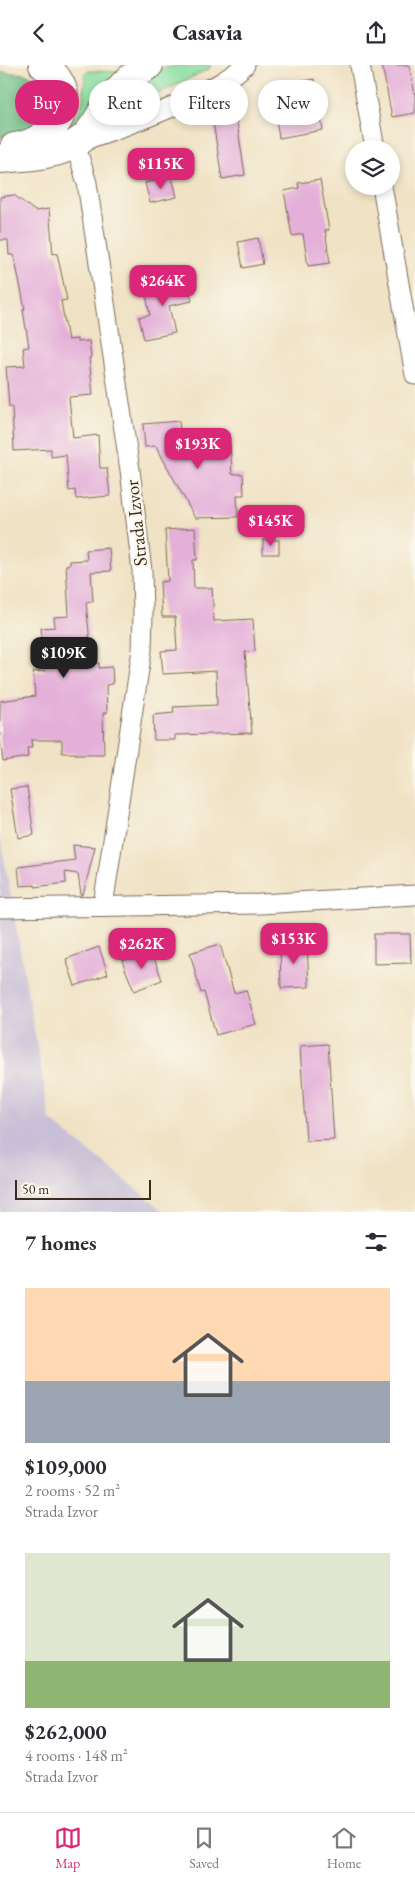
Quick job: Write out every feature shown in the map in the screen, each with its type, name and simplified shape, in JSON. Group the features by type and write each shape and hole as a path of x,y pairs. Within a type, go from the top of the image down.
{"highway":[{"path":"0,149 16,147 35,141 53,127 60,116 65,92 62,82 43,65"},
{"path":"0,159 44,154 82,139 120,87 149,65"}],"street":[{"path":"75,143 128,126 162,112 214,87 245,65"},
{"path":"360,65 373,140"},
{"name":"Strada Izvor","path":"75,143 87,183 130,470 142,571 142,651 102,906"},
{"path":"384,195 415,375"},
{"path":"0,908 260,904 415,895"}],"shaded area":[{"path":"0,835 50,1120 165,1212 0,1212"}],"green space":[{"path":"183,65 211,65 209,69 186,80 170,80 170,88 160,92 160,80 143,80 158,69"},
{"path":"89,71 120,72 114,80 89,80 89,113 79,123 85,74"},
{"path":"0,72 22,73 34,77 38,80 15,80 15,125 35,125 18,134 0,138"},
{"path":"71,125 77,125 68,134 67,131"}],"building":[{"path":"382,65 409,65 415,95 415,113 392,117"},
{"path":"214,125 237,125 245,175 222,179"},
{"path":"277,125 322,125 323,130 279,138"},
{"path":"172,177 177,197 150,203 145,183"},
{"path":"320,180 329,230 325,230 330,263 308,266 303,234 292,236 284,191 299,188 298,183"},
{"path":"14,195 35,211 49,209 53,254 57,253 67,300 61,301 68,340 77,339 77,342 89,341 91,358 89,358 93,395 69,397 73,438 98,435 100,468 107,468 110,496 76,499 75,490 69,491 66,455 51,457 51,449 14,451 12,407 9,407 6,367 25,366 23,348 29,347 23,310 25,309 14,255 9,255 8,240 0,240 0,197"},
{"path":"258,238 263,264 243,268 238,242"},
{"path":"180,279 181,285 188,285 192,301 169,306 175,333 144,339 139,317 150,315 144,286"},
{"path":"179,421 180,431 192,430 193,445 230,443 232,474 243,474 244,495 237,495 238,517 195,518 156,446 145,447 143,424"},
{"path":"195,528 197,560 193,560 194,588 212,588 214,621 253,619 255,651 245,652 252,733 175,735 175,740 154,740 153,715 174,713 173,707 217,705 216,671 163,674 161,651 177,650 175,617 162,617 160,582 168,581 165,530"},
{"path":"263,540 279,540 279,554 263,554"},
{"path":"109,548 111,571 91,572 93,601 86,602 92,663 99,663 99,668 112,667 113,684 106,685 107,713 103,713 104,755 62,753 62,740 31,740 32,748 27,748 28,757 3,761 0,740 0,701 35,696 33,672 45,671 41,628 55,627 54,617 69,616 66,565 70,564 70,561 87,560 86,550"},
{"path":"27,787 34,835 18,838 10,789"},
{"path":"73,845 95,847 83,895 81,895 78,874 65,872 66,883 35,887 35,885 20,886 18,867 75,860"},
{"path":"374,934 410,934 411,963 374,964"},
{"path":"307,942 309,987 281,988 280,944"},
{"path":"220,944 234,993 246,990 256,1024 216,1035 204,992 201,993 190,953"},
{"path":"99,947 108,974 75,986 66,959"},
{"path":"151,950 162,980 134,991 122,961"},
{"path":"328,1044 334,1140 306,1141 300,1046"}]}
